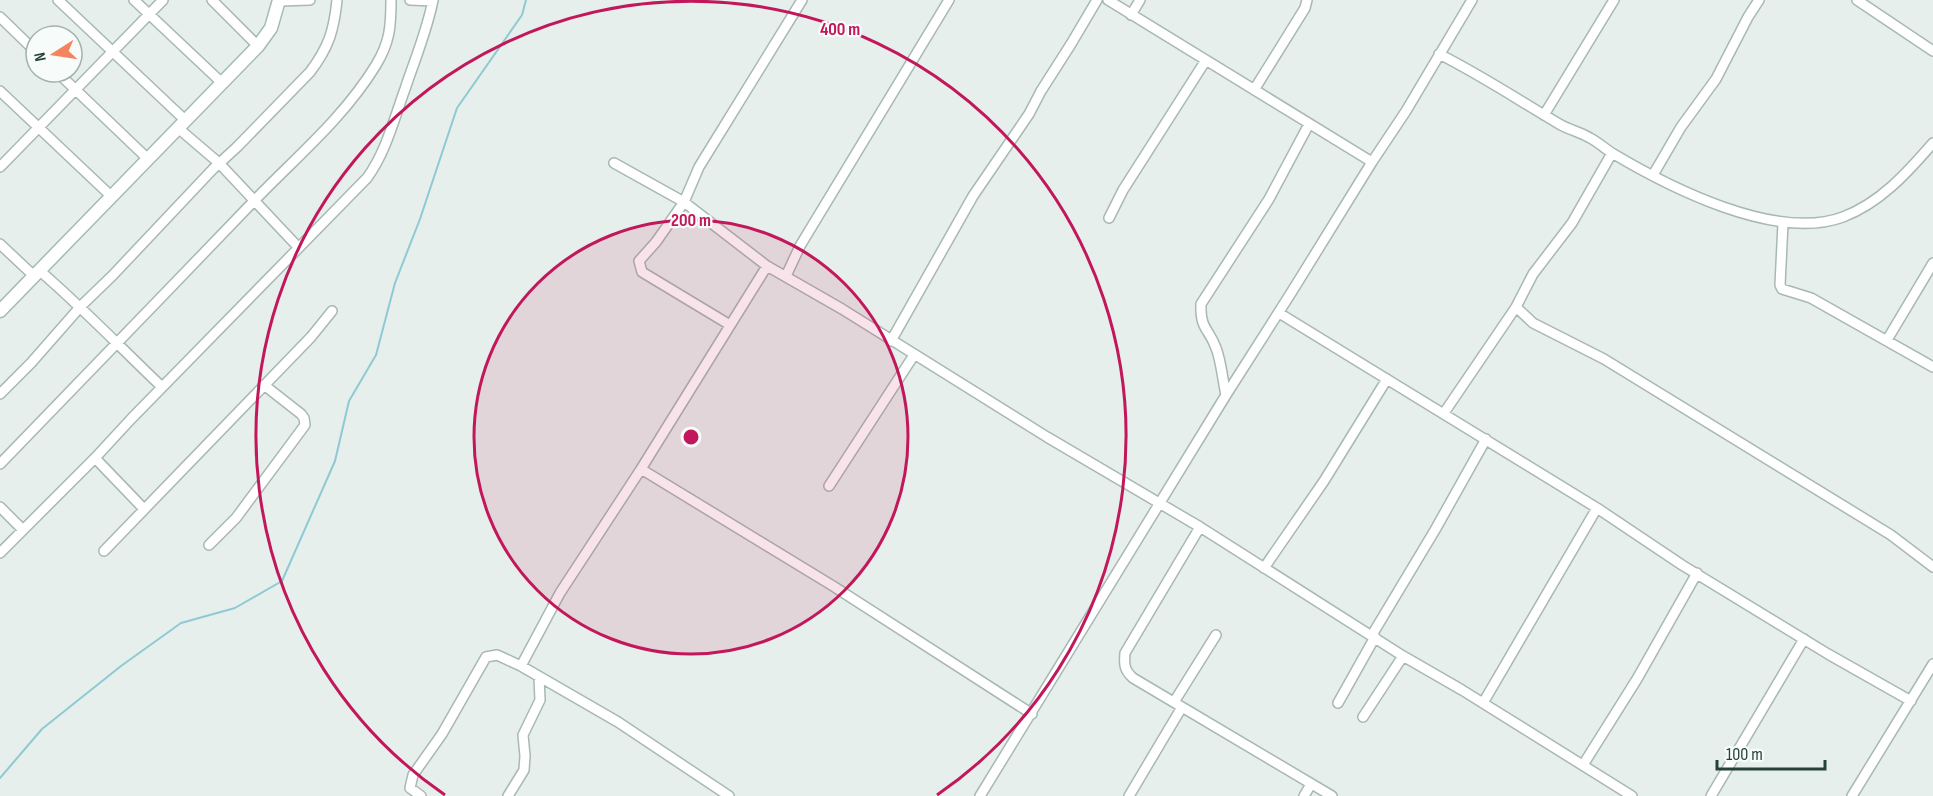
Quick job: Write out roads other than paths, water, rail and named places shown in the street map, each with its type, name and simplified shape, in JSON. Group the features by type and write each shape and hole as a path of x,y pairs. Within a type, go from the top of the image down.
{"main road":[{"path":"0,311 258,46 271,28 279,1"}],"street":[{"path":"58,0 113,53 298,247"},
{"path":"134,0 221,82"},
{"path":"1,165 39,129 163,0"},
{"path":"212,0 258,46"},
{"path":"279,1 310,0"},
{"path":"0,394 31,363 81,306 266,118 320,59 331,38 337,0"},
{"path":"0,464 254,200 343,111 376,65 390,39 391,0"},
{"path":"0,553 359,186 379,159 428,24 433,1 410,0"},
{"path":"730,325 642,272 639,261 656,242 684,202 699,167 802,0"},
{"path":"786,276 800,246 949,0"},
{"path":"891,341 973,196 1029,114 1097,0"},
{"path":"1108,0 1372,162"},
{"path":"1131,15 1140,0"},
{"path":"1254,90 1305,8 1307,0"},
{"path":"980,796 1226,395 1400,120 1472,0"},
{"path":"1544,115 1614,0"},
{"path":"1653,175 1681,127 1716,79 1759,0"},
{"path":"1857,0 1933,51"},
{"path":"0,17 24,40"},
{"path":"1439,54 1476,73 1564,127 1590,138 1653,175 1737,212 1783,223 1818,223 1840,218 1864,208 1885,193 1911,169 1933,143"},
{"path":"1109,218 1123,190 1206,60"},
{"path":"70,84 148,159"},
{"path":"0,91 111,196"},
{"path":"1226,395 1216,348 1204,329 1200,315 1201,304 1269,199 1309,124"},
{"path":"1444,413 1516,308 1533,274 1572,223 1612,153"},
{"path":"614,163 684,202 767,266 1160,505 1200,527 1403,656 1632,796"},
{"path":"1783,223 1780,285 1782,289 1811,298 1933,367"},
{"path":"0,244 81,306 162,387"},
{"path":"1887,340 1933,263"},
{"path":"521,666 560,593 641,469 767,266"},
{"path":"1516,308 1533,323 1582,347 1623,371 1891,535 1933,567"},
{"path":"104,551 311,337 332,311"},
{"path":"1279,313 1486,439 1852,669 1911,701"},
{"path":"829,486 914,355"},
{"path":"1264,568 1313,497 1387,379"},
{"path":"209,545 242,510 305,425 301,414 264,385"},
{"path":"1338,703 1373,636 1486,439"},
{"path":"95,458 144,509"},
{"path":"641,469 824,580 1032,714"},
{"path":"0,507 23,530"},
{"path":"1483,703 1597,508"},
{"path":"1200,527 1125,653 1124,664 1127,673 1332,796"},
{"path":"1582,765 1637,679 1696,573"},
{"path":"1129,796 1216,635"},
{"path":"1711,796 1804,639"},
{"path":"421,796 410,788 413,775 442,734 486,657 491,655 497,655 521,666 618,722 729,796"},
{"path":"1363,717 1403,656"},
{"path":"1852,796 1933,664"},
{"path":"508,796 524,770 523,735 540,700 539,677"},
{"path":"1304,796 1311,784"}],"waterway":[{"path":"0,778 42,729 121,666 181,623 235,608 282,581 335,461 349,401 376,355 395,283 420,219 457,108 522,15 526,0"}]}
